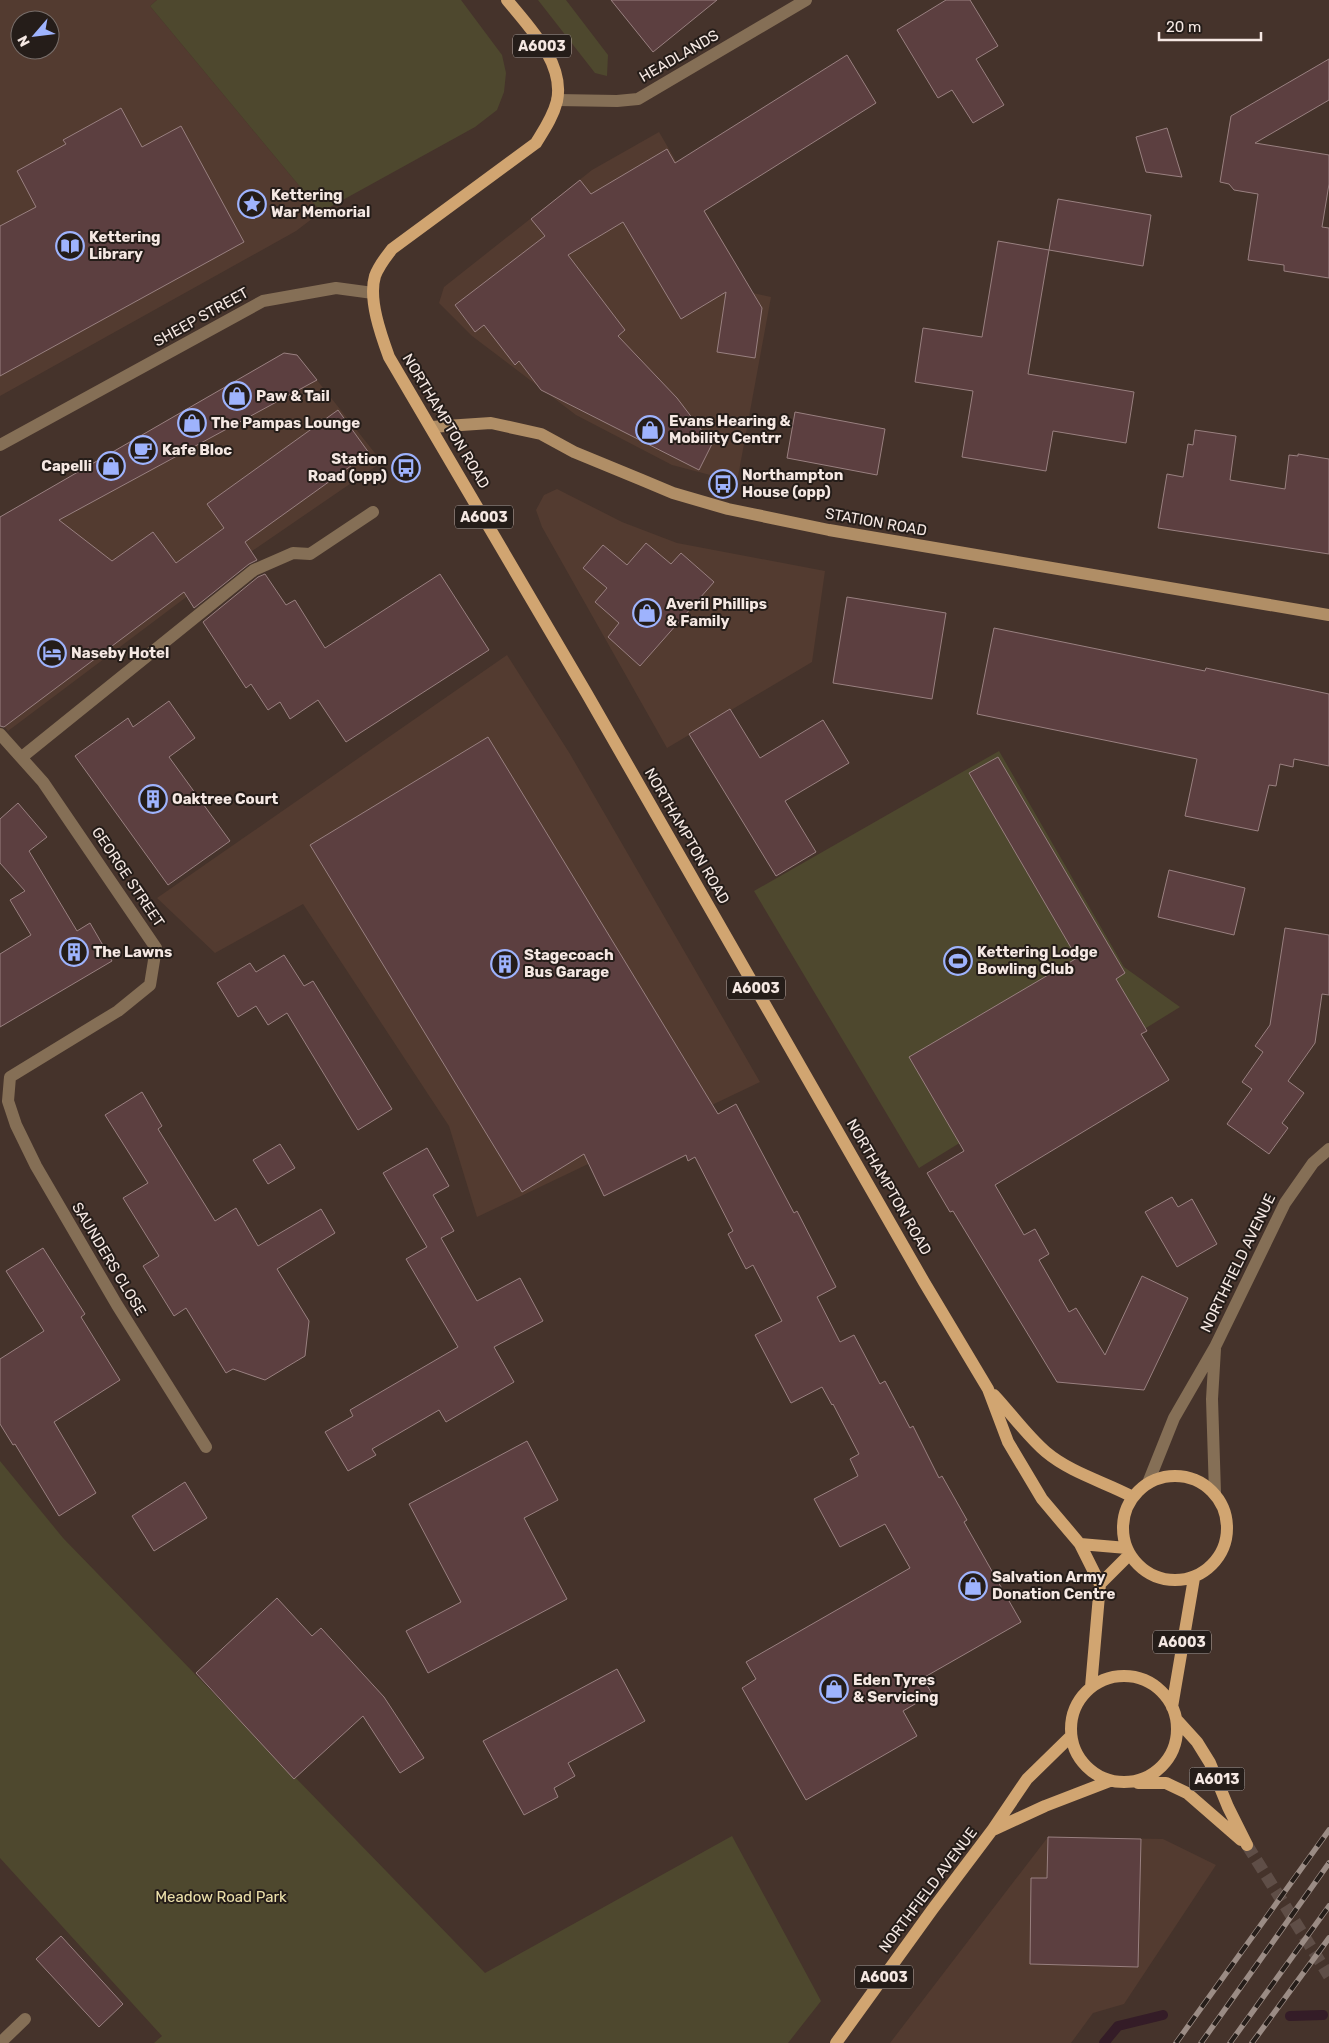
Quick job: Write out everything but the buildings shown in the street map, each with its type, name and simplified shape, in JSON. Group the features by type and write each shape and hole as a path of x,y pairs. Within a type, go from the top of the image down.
{"main road":[{"name":"A6003","path":"373,293 375,277 380,264 392,249 536,143 548,124 557,100 556,80 550,58 507,0"},
{"name":"NORTHAMPTON ROAD","path":"373,293 379,332 389,357 587,694 988,1389 1008,1442 1046,1505 1080,1544 1100,1584"},
{"name":"STATION ROAD","path":"431,427 490,422 541,434 574,452 642,480 728,510 838,532 1329,615"},
{"name":"NORTHAMPTON ROAD","path":"988,1389 1046,1452 1083,1475 1113,1486 1133,1497"},
{"path":"1165,1476 1184,1476 1201,1482 1215,1493 1225,1511 1228,1531 1223,1551 1211,1568 1194,1578 1175,1581 1157,1578 1142,1568 1128,1551 1123,1530 1125,1513 1133,1497 1148,1483 1165,1476"},
{"path":"1080,1544 1128,1551"},
{"path":"1091,1686 1100,1584 1128,1551"},
{"name":"A6003","path":"1172,1706 1194,1578"},
{"name":"A6003","path":"1127,1676 1145,1680 1161,1691 1172,1706 1177,1720 1175,1747 1165,1764 1150,1776 1138,1781 1125,1783 1110,1781 1083,1765 1075,1751 1071,1736 1071,1722 1074,1709 1081,1697 1091,1686 1108,1678 1127,1676"},
{"name":"A6013","path":"1125,1783 1166,1783 1187,1793 1247,1845 1228,1808 1210,1763 1197,1742 1177,1720"},
{"name":"NORTHFIELD AVENUE","path":"836,2043 932,1910 993,1830 1027,1779 1071,1736"},
{"name":"NORTHFIELD AVENUE","path":"993,1830 1045,1806 1110,1781"}],"street":[{"name":"HEADLANDS","path":"557,100 616,101 638,99 806,0"},
{"name":"SHEEP STREET","path":"0,445 263,302 336,288 373,293"},
{"path":"22,757 254,570 293,553 310,554 373,512"},
{"name":"GEORGE STREET","path":"0,734 43,782 156,948 150,985 118,1011 10,1078"},
{"name":"SAUNDERS CLOSE","path":"10,1078 8,1101 16,1125 36,1166 117,1306 206,1448"},
{"name":"NORTHFIELD AVENUE","path":"1148,1483 1174,1418 1215,1346 1284,1203 1313,1163 1329,1148"},
{"name":"NORTHFIELD AVENUE","path":"1215,1346 1212,1399 1215,1493"},
{"path":"0,2043 25,2019"}],"shaded area":[{"path":"0,0 157,0 150,6 321,212 296,231 0,396"},
{"path":"659,132 753,293 771,297 737,482 672,465 576,415 472,336 439,303 444,287 592,170"},
{"path":"284,353 297,355 382,462 201,586 8,731 0,722 0,517"},
{"path":"557,489 622,522 677,543 825,571 812,662 667,748 542,527 536,510 544,495"},
{"path":"507,655 570,754 760,1082 477,1217 449,1126 303,904 215,953 157,898"},
{"path":"1048,1837 1163,1839 1216,1865 1124,2004 1093,2013 1071,2043 890,2043"}],"green space":[{"path":"157,0 461,0 502,55 506,73 504,92 497,110 475,127 321,212 150,6"},
{"path":"538,0 566,0 608,55 607,76 595,73"},
{"name":"Kettering Lodge Bowling Club","path":"999,751 1124,967 1180,1007 919,1168 754,891"},
{"name":"Meadow Road Park","path":"0,1461 63,1538 485,1973 732,1836 821,2001 788,2043 154,2043 162,2036 0,1858"}],"waterway":[{"path":"1104,2043 1118,2026 1163,2015"},
{"path":"1290,2016 1323,2015"}],"tunnel":[{"path":"1247,1845 1329,1976"}],"railway":[{"path":"1176,2043 1329,1830"},
{"path":"1201,2043 1329,1863"},
{"path":"1230,2043 1329,1906"},
{"path":"1252,2043 1329,1938"}],"place":[{"name":"Kettering War Memorial","path":"252,204"},
{"name":"Kettering Library","path":"70,246"},
{"name":"Paw & Tail","path":"237,396"},
{"name":"The Pampas Lounge","path":"192,423"},
{"name":"Evans Hearing & Mobility Centrr","path":"650,430"},
{"name":"Kafe Bloc","path":"143,450"},
{"name":"Capelli","path":"111,466"},
{"name":"Station Road (opp)","path":"406,468"},
{"name":"Northampton House (opp)","path":"723,484"},
{"name":"Averil Phillips & Family","path":"647,613"},
{"name":"Naseby Hotel","path":"52,653"},
{"name":"Oaktree Court","path":"153,799"},
{"name":"The Lawns","path":"74,952"},
{"name":"Kettering Lodge Bowling Club","path":"958,961"},
{"name":"Stagecoach Bus Garage","path":"505,964"},
{"name":"Salvation Army Donation Centre","path":"973,1586"},
{"name":"Eden Tyres & Servicing","path":"834,1689"}]}
